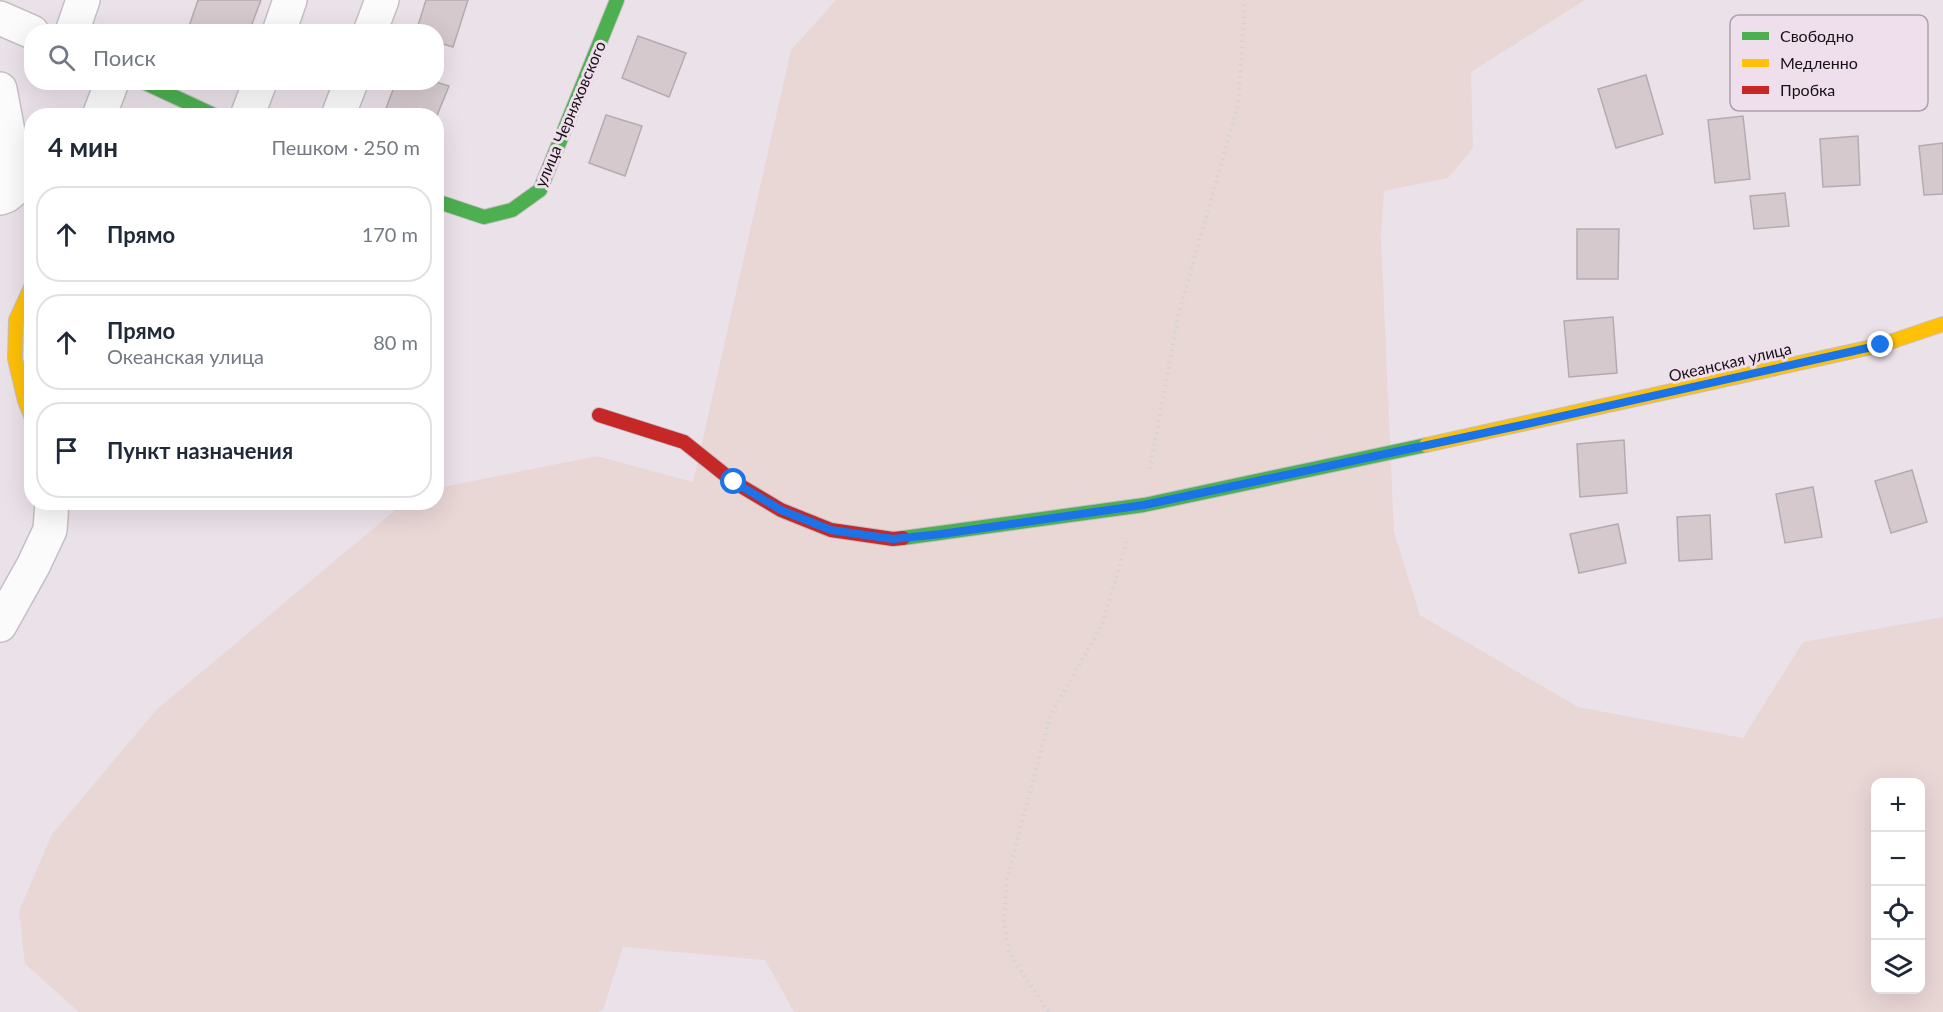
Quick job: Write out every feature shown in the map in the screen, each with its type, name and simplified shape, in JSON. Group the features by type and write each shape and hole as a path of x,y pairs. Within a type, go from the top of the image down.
{"street":[{"path":"75,24 83,0"},
{"path":"282,24 290,0"},
{"path":"373,24 382,0"},
{"name":"улица Черняховского","path":"444,204 484,217 512,210 540,190 616,0"},
{"path":"0,18 24,28"},
{"path":"0,89 16,188 0,198"},
{"path":"102,108 109,90"},
{"path":"160,90 199,108"},
{"path":"250,108 257,90"},
{"path":"341,108 348,90"},
{"path":"24,302 16,320 15,359 24,397"},
{"name":"Океанская улица","path":"599,414 684,442 734,482 781,510 831,530 893,539 952,533 1144,505 1522,425 1881,345 1943,324"},
{"path":"0,625 50,530 51,510"}],"shaded area":[{"path":"836,0 1585,0 1471,72 1473,148 1448,178 1384,191 1381,236 1394,532 1420,615 1578,707 1743,738 1803,642 1943,617 1943,1012 794,1012 765,960 623,947 603,1010 597,1012 79,1012 25,964 19,911 52,834 157,709 396,510 444,510 444,487 597,456 693,482 791,50"}],"building":[{"path":"198,0 261,0 252,24 190,24"},
{"path":"426,0 468,0 453,47 444,44 444,24 418,24"},
{"path":"638,36 686,53 669,97 622,78"},
{"path":"1646,75 1663,134 1616,148 1598,89"},
{"path":"444,84 449,86 440,108 386,108 393,90 444,90"},
{"path":"606,115 642,126 625,176 589,163"},
{"path":"1743,116 1750,179 1715,183 1708,120"},
{"path":"1858,136 1860,185 1823,187 1820,139"},
{"path":"1943,143 1943,194 1924,195 1919,146"},
{"path":"1785,193 1789,226 1754,229 1750,196"},
{"path":"1577,229 1619,229 1618,279 1577,279"},
{"path":"1613,317 1617,373 1569,377 1564,321"},
{"path":"1624,440 1627,493 1580,497 1577,444"},
{"path":"1912,470 1927,522 1891,533 1875,481"},
{"path":"1813,487 1822,537 1785,543 1776,494"},
{"path":"1710,515 1712,559 1679,561 1677,517"},
{"path":"1618,524 1626,563 1579,573 1570,534"}],"traffic: fast":[{"path":"444,204 484,217 512,210 540,190 617,0"},
{"path":"160,90 199,108"},
{"path":"903,538 1144,505 1426,445"}],"traffic: slow":[{"path":"24,302 16,320 15,359 24,397"},
{"path":"1426,445 1881,345 1943,324"}],"traffic: jam":[{"path":"599,415 684,442 734,482 781,510 831,530 893,539 903,538"}],"route":[{"path":"734,482 781,510 831,530 893,539 941,534 1144,505 1522,425 1881,345"}]}
